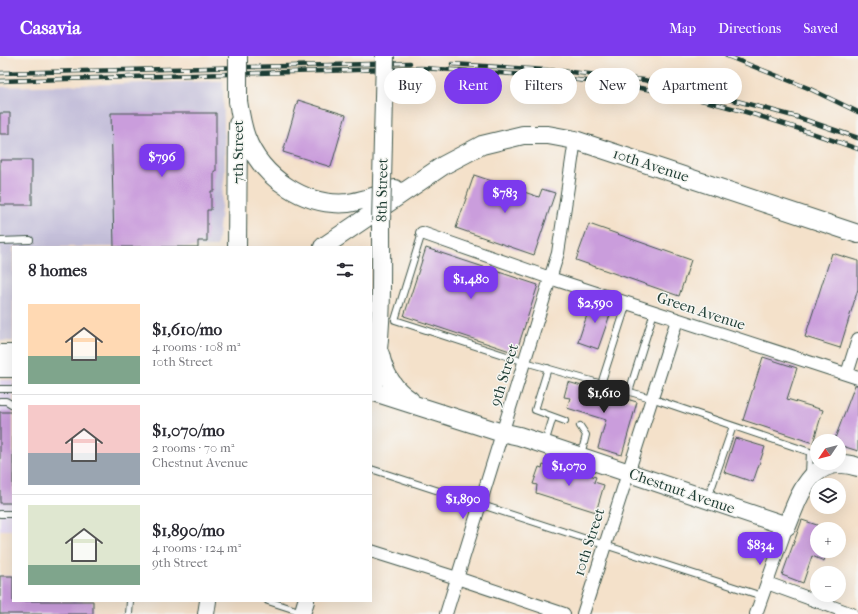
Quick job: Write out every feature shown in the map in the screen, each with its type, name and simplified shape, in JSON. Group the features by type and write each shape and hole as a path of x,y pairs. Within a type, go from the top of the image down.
{"main road":[{"name":"7th Street","path":"237,246 238,56"},
{"name":"8th Street","path":"372,388 377,369 378,345 385,56"},
{"path":"238,101 247,139 259,161 276,180 295,193 319,201 347,203 372,198 401,187 444,165"},
{"name":"10th Avenue","path":"444,165 482,145 522,135 548,136 575,140 858,234"},
{"path":"324,246 444,165"},
{"path":"372,264 378,243 381,223"},
{"path":"378,345 385,372 390,382 401,394 422,408"},
{"path":"0,354 12,354"},
{"path":"0,368 12,368"},
{"name":"Chestnut Avenue","path":"372,392 503,433 519,436 544,444 787,526"},
{"path":"787,526 798,498 809,479 822,468 832,464 842,463 858,467"}],"street":[{"name":"9th Street","path":"446,614 558,254 575,140"},
{"name":"Green Avenue","path":"422,234 677,320 852,376"},
{"name":"10th Street","path":"582,614 677,320"},
{"path":"852,376 858,339"},
{"path":"756,614 787,526"},
{"path":"372,551 564,614"},
{"path":"767,583 852,614"}],"lane":[{"path":"422,234 395,320 525,362 651,398 810,452 809,479"},
{"path":"0,241 30,240"},
{"path":"601,384 627,303"},
{"path":"629,392 654,312"},
{"path":"548,368 535,410 566,421"},
{"path":"0,389 12,389"},
{"path":"0,401 6,401 12,404"},
{"path":"544,444 553,417"},
{"path":"580,426 586,435 580,457"},
{"path":"708,500 733,426"},
{"path":"372,469 762,596"},
{"path":"0,514 12,514"},
{"path":"129,614 130,602"},
{"path":"272,602 305,610"}],"shaded area":[{"path":"223,81 225,172 217,246 12,246 12,341 0,341 0,87"},
{"path":"0,380 12,380 12,530 0,530"}],"building":[{"path":"298,100 346,115 331,167 283,152"},
{"path":"0,113 10,113 10,134 0,134"},
{"path":"111,113 216,113 216,171 214,171 214,191 211,191 211,210 207,210 207,241 198,241 198,246 114,246"},
{"path":"0,160 32,160 32,205 0,205"},
{"path":"474,175 539,197 542,189 555,193 534,255 456,228"},
{"path":"589,224 691,260 679,296 576,260"},
{"path":"426,248 538,285 516,353 404,316"},
{"path":"832,253 858,261 858,289 840,348 805,337"},
{"path":"592,300 613,306 598,349 578,342"},
{"path":"763,357 797,368 787,399 823,410 816,434 810,434 810,442 743,420"},
{"path":"568,382 637,402 622,455 598,448 606,420 567,408 570,398 564,397"},
{"path":"855,385 858,385 858,451 846,447 846,434 837,434"},
{"path":"0,412 12,412 12,503 0,503"},
{"path":"735,438 765,447 753,482 724,472"},
{"path":"543,465 554,468 556,465 596,477 594,482 604,485 596,512 536,493 537,485 533,484 539,467 542,468"},
{"path":"802,520 810,523 810,558 811,558 803,583 782,575"},
{"path":"817,558 825,558 824,561"},
{"path":"0,576 12,576 12,602 93,602 93,614 0,614"}],"railway":[{"path":"727,56 808,88 858,112"},
{"path":"0,73 410,63"},
{"path":"452,64 561,71 644,80 737,101 797,117 858,138"},
{"path":"0,81 421,68 503,73 585,81 668,93 750,113 858,149"}]}
